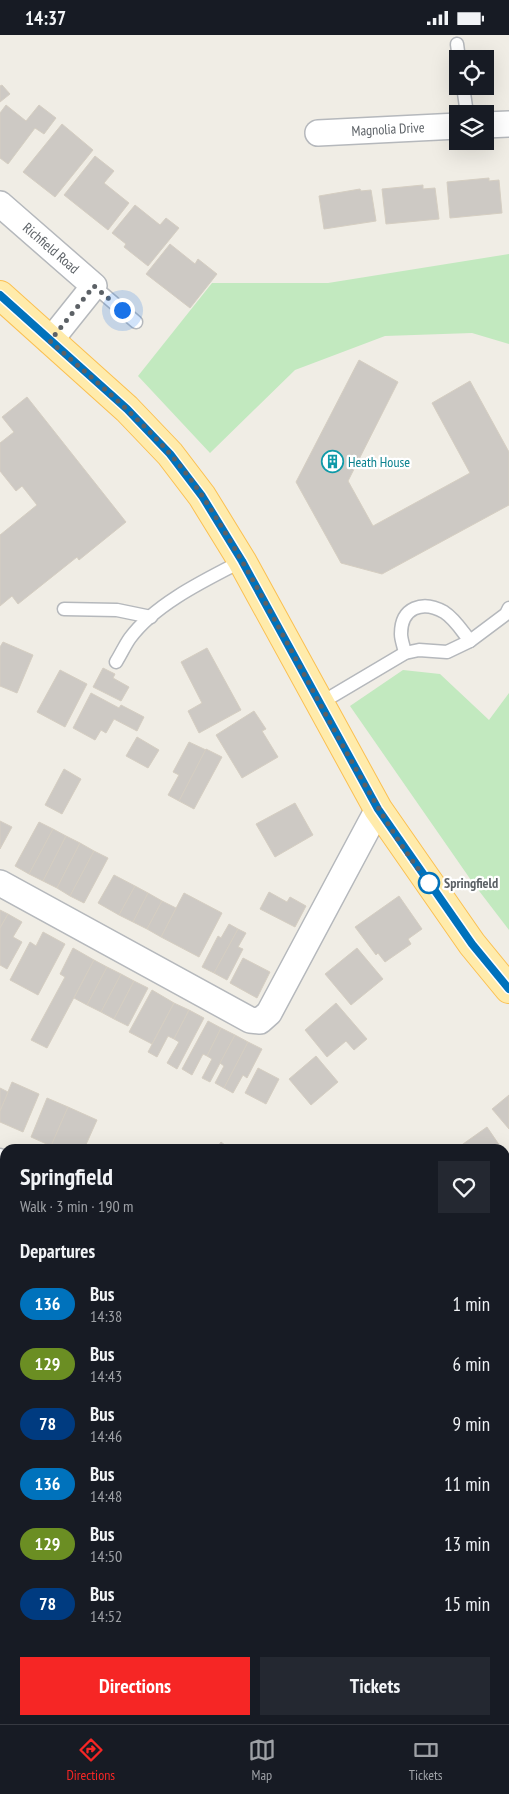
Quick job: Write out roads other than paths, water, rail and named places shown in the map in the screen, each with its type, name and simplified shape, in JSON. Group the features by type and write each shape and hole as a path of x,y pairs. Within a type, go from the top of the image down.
{"main road":[{"path":"0,295 127,409 170,454 202,496 242,561 378,809 472,944 509,989"}],"street":[{"path":"494,125 509,124"},
{"name":"Magnolia Drive","path":"318,133 449,126"},
{"name":"Richfield Road","path":"0,204 94,286"},
{"path":"50,341 94,286"},
{"path":"0,883 250,1020 260,1021 269,1013 378,809"}],"lane":[{"path":"457,44 458,50"},
{"path":"94,286 136,322"},
{"path":"116,662 130,637 151,617 180,595 242,561"},
{"path":"405,653 401,634 405,615 411,609 421,605 444,612 457,623 470,641"},
{"path":"319,704 405,653 419,649 447,652 470,641 506,614 509,608"},
{"path":"64,609 117,610 151,617"}],"place":[{"name":"Heath House","path":"332,462"},
{"name":"Springfield","path":"429,883"}]}
